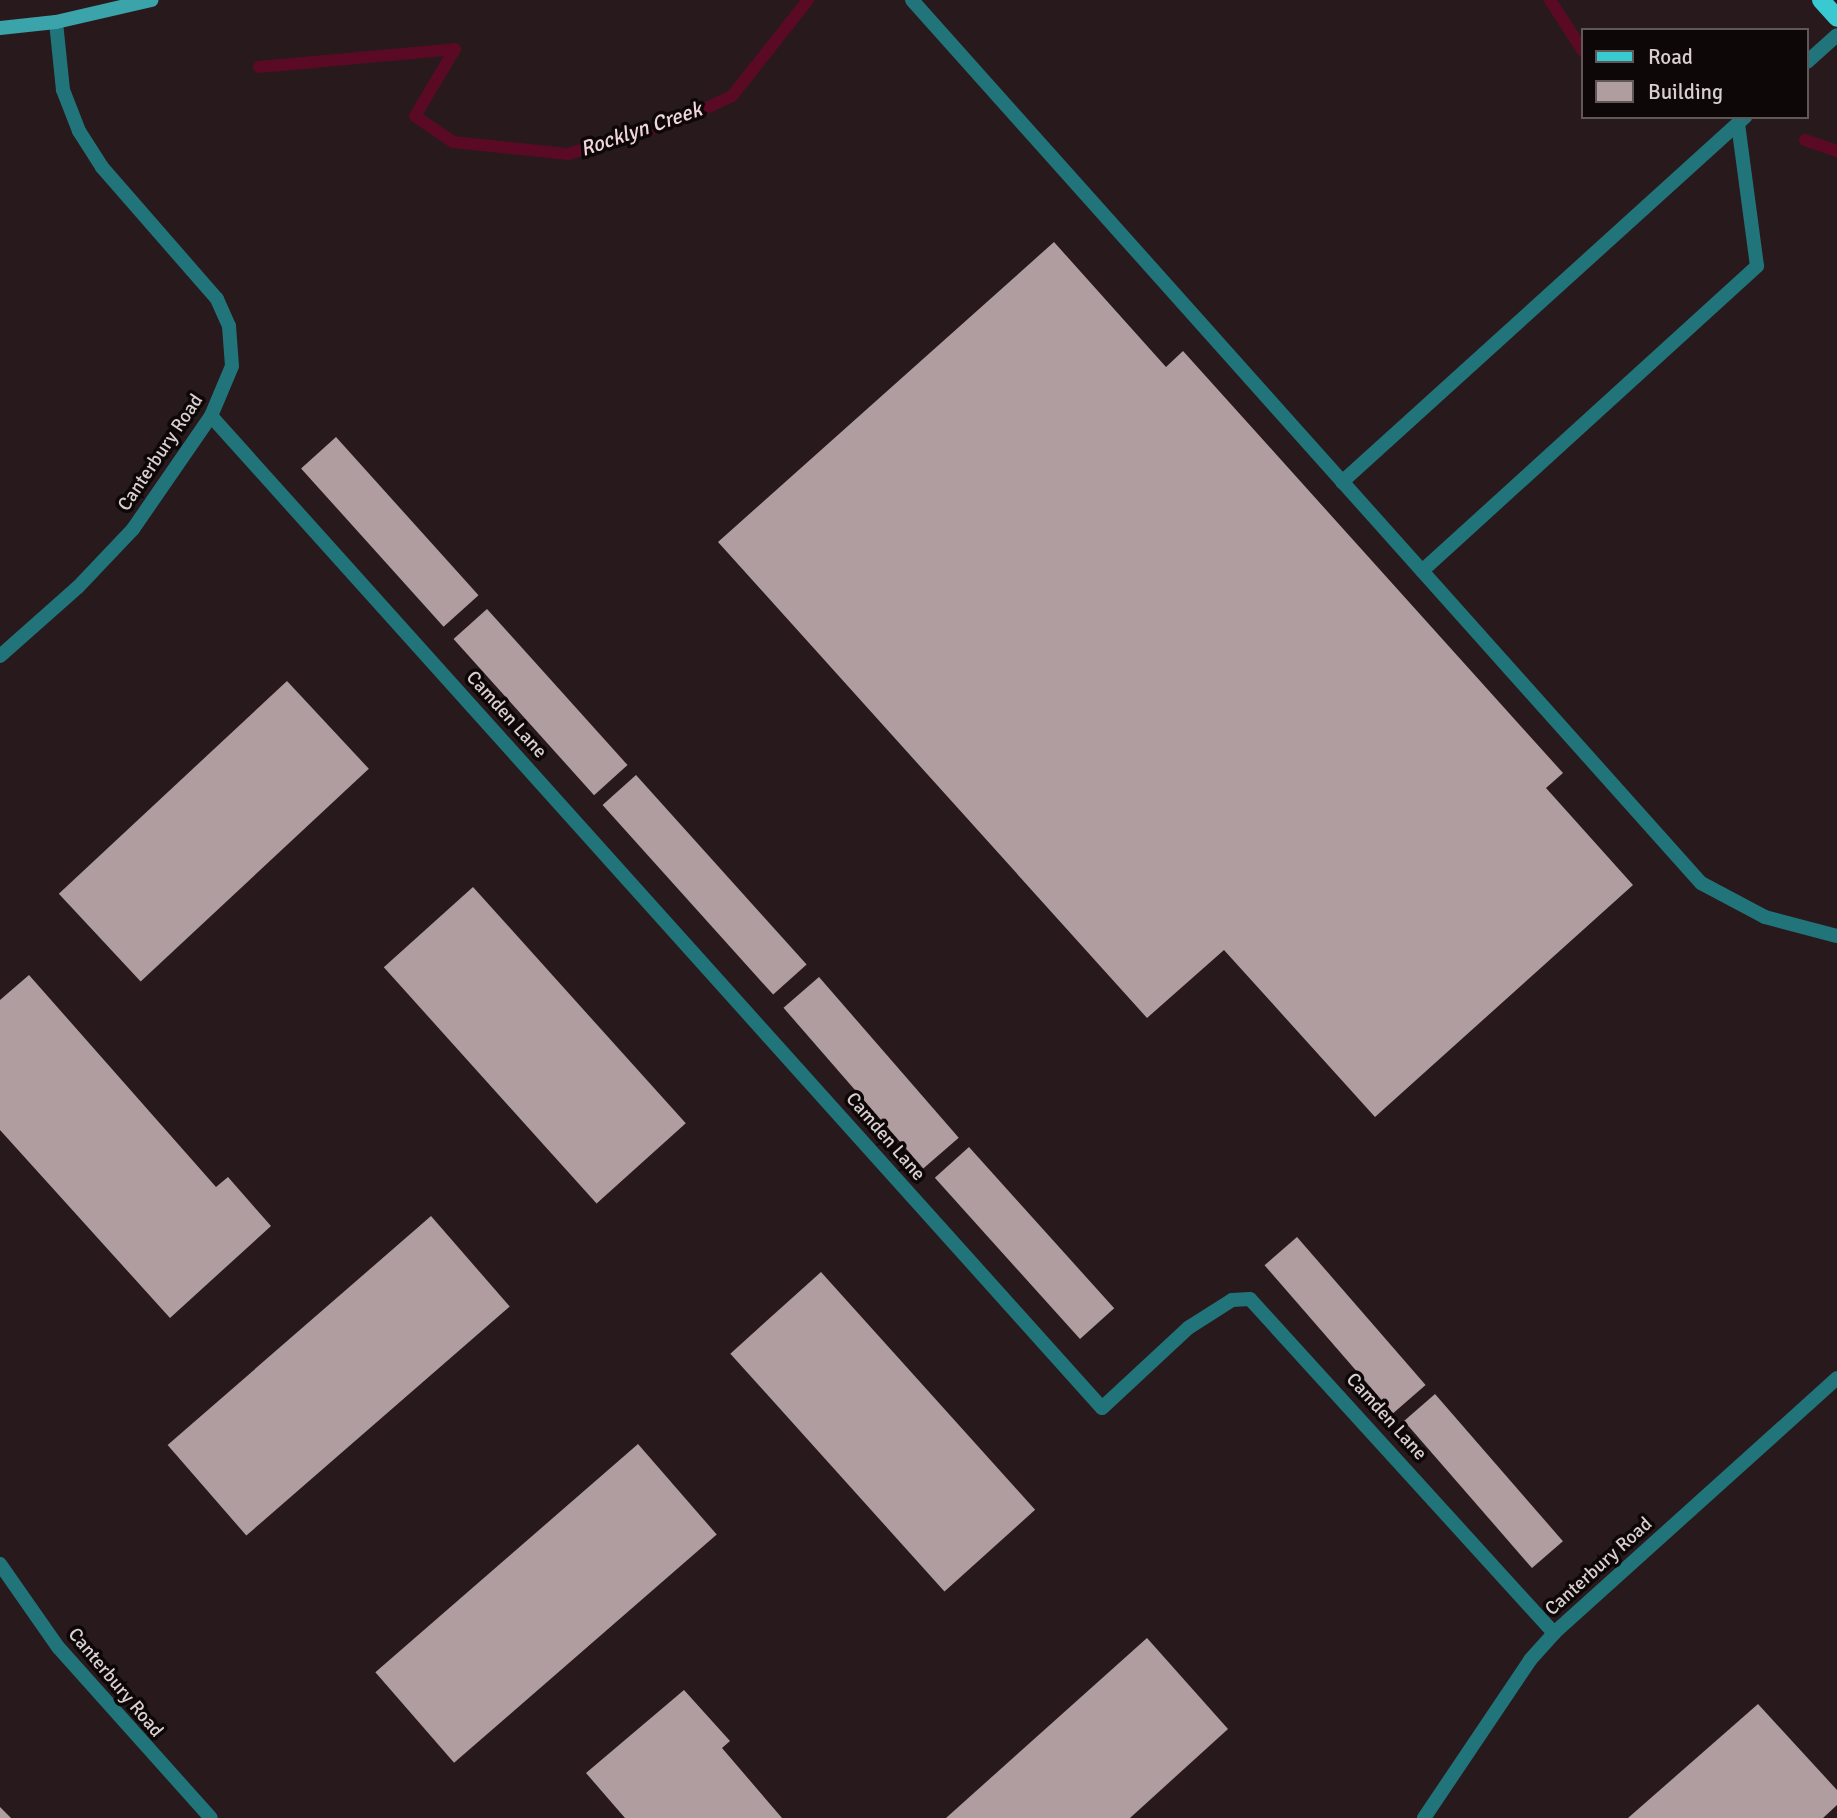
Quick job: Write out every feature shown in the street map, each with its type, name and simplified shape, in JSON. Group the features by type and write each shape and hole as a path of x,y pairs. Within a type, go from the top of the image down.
{"main road":[{"path":"0,28 56,22 151,0"},
{"path":"1821,0 1837,18"}],"lane":[{"path":"912,0 1701,883 1765,917 1837,936"},
{"name":"Canterbury Road","path":"0,656 78,587 133,529 211,416 232,366 229,326 217,299 102,167 79,131 63,90 56,22"},
{"path":"1809,60 1837,35"},
{"path":"1342,482 1742,121"},
{"path":"1422,571 1757,266 1742,121"},
{"name":"Camden Lane","path":"211,416 1102,1408 1188,1328 1232,1300 1250,1299 1553,1633"},
{"name":"Canterbury Road","path":"1424,1818 1514,1682 1553,1633 1837,1378"},
{"name":"Canterbury Road","path":"0,1564 58,1647 211,1818"}],"building":[{"path":"1054,242 1166,367 1183,351 1563,773 1546,788 1633,885 1375,1117 1224,950 1147,1018 718,542"},
{"path":"336,437 479,595 444,627 301,468"},
{"path":"487,609 628,765 594,795 454,639"},
{"path":"287,681 369,769 141,982 59,894"},
{"path":"636,775 807,965 773,995 603,805"},
{"path":"473,887 686,1123 597,1204 384,967"},
{"path":"29,975 216,1187 228,1177 271,1226 170,1318 0,1130 0,1000"},
{"path":"819,977 959,1138 923,1169 784,1008"},
{"path":"969,1147 1114,1308 1080,1339 935,1178"},
{"path":"431,1216 510,1307 246,1536 168,1445"},
{"path":"1297,1237 1426,1385 1393,1413 1265,1265"},
{"path":"821,1272 1035,1510 944,1591 730,1354"},
{"path":"1435,1394 1563,1541 1532,1568 1404,1421"},
{"path":"638,1444 717,1535 454,1763 375,1672"},
{"path":"1147,1638 1228,1729 1130,1818 946,1818"},
{"path":"684,1690 730,1741 722,1748 782,1818 625,1818 586,1773"},
{"path":"1758,1704 1837,1790 1837,1805 1823,1818 1628,1818"},
{"path":"0,1807 11,1818 0,1818"}],"waterway":[{"name":"Rocklyn Creek","path":"259,67 455,49 415,116 453,142 568,154 678,121 732,96 808,0"},
{"name":"Rocklyn Creek","path":"1550,0 1582,49"},
{"name":"Rocklyn Creek","path":"1805,140 1837,151"}]}
